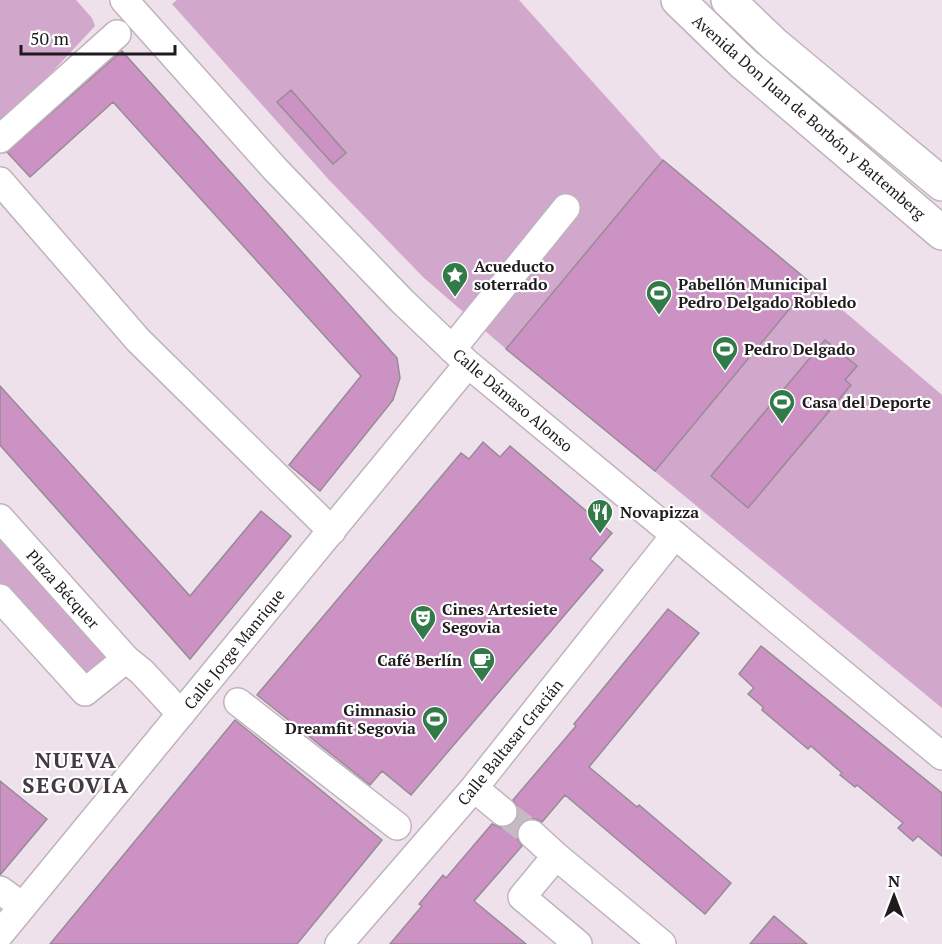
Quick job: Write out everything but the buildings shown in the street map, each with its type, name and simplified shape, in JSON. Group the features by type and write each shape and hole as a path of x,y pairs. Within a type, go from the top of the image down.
{"main road":[{"name":"Avenida Don Juan de Borbón y Battemberg","path":"678,0 743,63 942,233"},
{"name":"Avenida Don Juan de Borbón y Battemberg","path":"728,0 774,44 942,184"}],"street":[{"name":"Calle Dámaso Alonso","path":"124,0 275,169 402,301 460,357 942,756"},
{"path":"0,140 117,34"},
{"path":"0,181 138,340 332,531"},
{"name":"Calle Jorge Manrique","path":"0,934 332,531 566,208"},
{"name":"Plaza Bécquer","path":"0,518 126,659 142,672 182,714"},
{"name":"Calle Baltasar Gracián","path":"339,944 474,788 675,535"},
{"path":"0,598 85,692 126,659"},
{"path":"238,702 397,826"},
{"path":"474,788 502,812"},
{"path":"531,834 662,944"},
{"path":"556,856 522,897 578,944"},
{"path":"0,890 22,906"}],"shaded area":[{"path":"0,0 76,0 92,18 95,26 0,128"},
{"name":"Pedro Delgado","path":"177,0 519,0 663,160 942,395 942,708 506,349 423,277 330,181 172,4"},
{"path":"0,530 108,652 102,671 90,673 75,668 0,585"}],"tunnel":[{"path":"503,812 532,834"}],"place":[{"name":"Acueducto soterrado","path":"455,298"},
{"name":"Pabellón Municipal Pedro Delgado Robledo","path":"659,316"},
{"name":"Pedro Delgado","path":"725,372"},
{"name":"Casa del Deporte","path":"782,425"},
{"name":"Novapizza","path":"600,535"},
{"name":"Cines Artesiete Segovia","path":"423,641"},
{"name":"Café Berlín","path":"482,683"},
{"name":"Gimnasio Dreamfit Segovia","path":"435,742"}],"district":[{"name":"NUEVA SEGOVIA","path":"76,772"}]}
